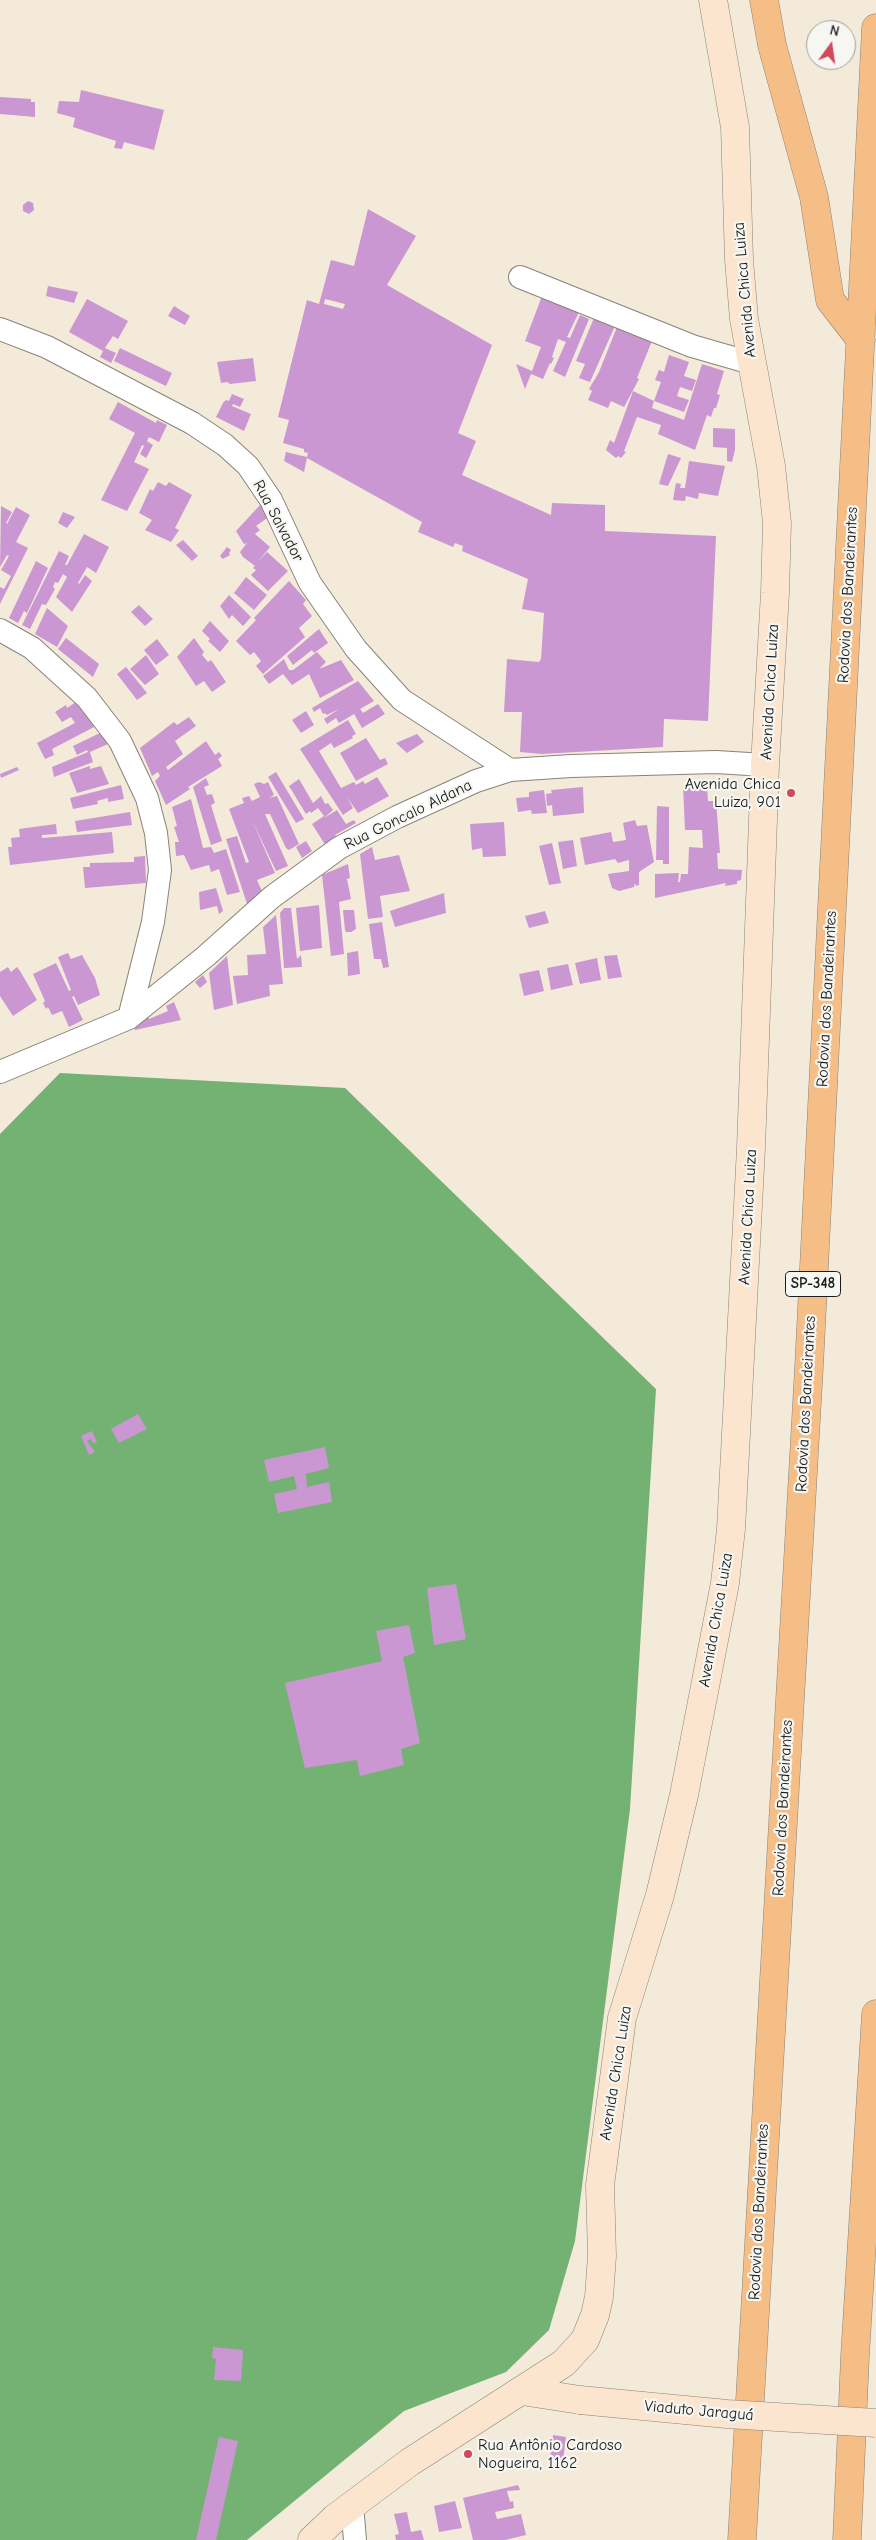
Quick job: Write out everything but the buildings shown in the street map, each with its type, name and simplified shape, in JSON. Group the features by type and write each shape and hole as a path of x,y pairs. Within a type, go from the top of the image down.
{"highway":[{"path":"764,0 772,45 814,197 830,300 861,340"},
{"name":"Rodovia dos Bandeirantes","path":"742,2540 809,1368 876,28"},
{"path":"847,2540 855,2356 876,2014"}],"main road":[{"name":"Avenida Chica Luiza","path":"312,2540 335,2518 410,2462 564,2363 585,2340 595,2316 601,2268 601,2171 622,2018 660,1895 684,1795 725,1584 731,1529 752,1148 765,765 776,594 777,524 771,466 751,363 739,260 735,126 714,0"},
{"name":"Viaduto Jaraguá","path":"522,2391 580,2400 727,2414 876,2423"}],"street":[{"path":"520,277 692,346 751,363"},
{"name":"Rua Salvador","path":"0,329 20,335 47,347 192,423 225,445 248,466 271,500 310,583 356,649 402,700 510,770"},
{"path":"0,630 32,648 86,698 120,740 148,798 156,833 160,870 153,922 128,1018"},
{"name":"Rua Goncalo Aldana","path":"0,1072 128,1018 206,956 272,897 339,848 423,805 476,781 510,770 590,765 716,762 765,765"},
{"path":"352,2506 355,2540"}],"green space":[{"path":"60,1073 345,1088 656,1389 630,1809 575,2241 549,2330 506,2372 404,2411 247,2540 0,2540 0,1134"}],"place":[{"name":"Avenida Chica Luiza, 901","path":"791,793"},
{"name":"Rua Antônio Cardoso Nogueira, 1162","path":"468,2454"}]}
